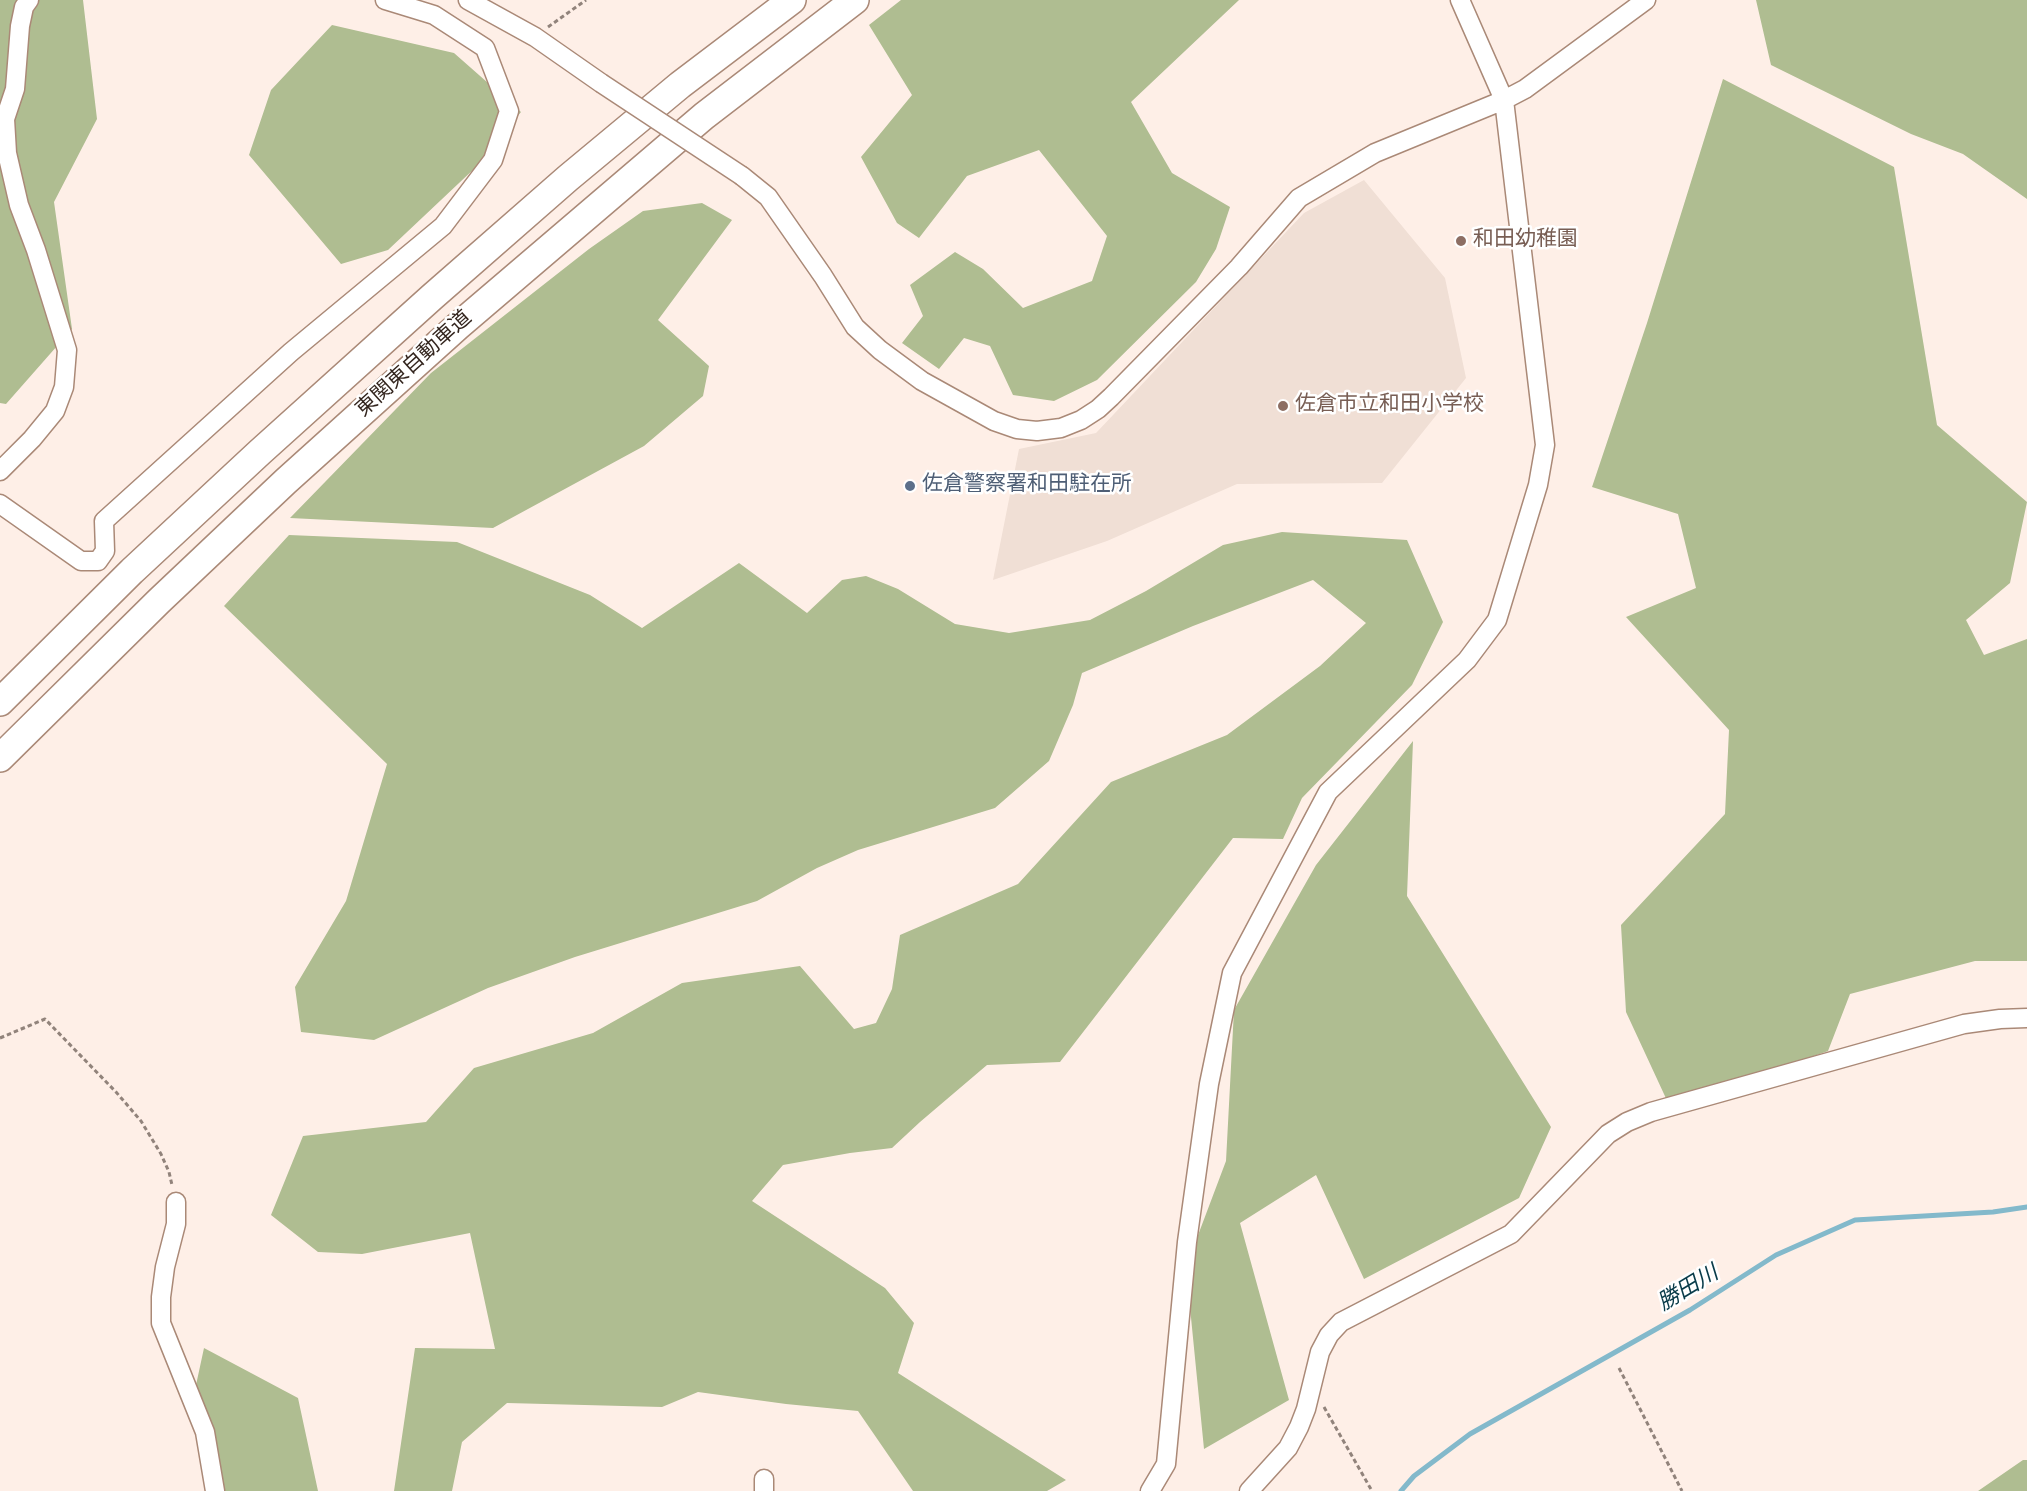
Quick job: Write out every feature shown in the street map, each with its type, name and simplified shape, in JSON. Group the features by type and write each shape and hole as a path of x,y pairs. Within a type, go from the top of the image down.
{"highway":[{"name":"東関東自動車道","path":"0,702 132,571 268,444 568,178 680,85 792,0"},
{"name":"東関東自動車道","path":"0,758 286,480 449,334 593,208 704,116 855,0"}],"street":[{"path":"0,471 32,439 55,411 64,387 67,350 36,250 19,205 7,153 5,119 15,89 20,26 24,7 29,0"},
{"path":"0,504 81,561 98,561 105,551 104,521 291,352 443,226 493,160 509,111 485,48 434,15 385,0"},
{"path":"468,0 535,37 742,176 768,196 855,327 880,350 922,381 994,421 1017,429 1037,431 1061,428 1081,420 1098,409 1239,267 1299,198 1375,153 1504,100 1525,89 1646,0"},
{"path":"1150,1491 1166,1464 1186,1242 1209,1084 1232,973 1328,792 1467,660 1497,620 1538,485 1545,444 1504,100 1460,0"},
{"path":"1249,1491 1288,1448 1299,1427 1320,1352 1329,1335 1341,1322 1511,1234 1608,1134 1627,1122 1651,1112 1964,1024 2027,1018"},
{"path":"176,1202 176,1224 165,1267 161,1297 161,1323 205,1432 215,1491"}],"path":[{"path":"535,37 586,0"},
{"path":"0,1038 45,1019 141,1121 169,1172 176,1202"},
{"path":"1619,1368 1682,1491"},
{"path":"1312,1387 1372,1491"}],"shaded area":[{"name":"佐倉市立和田小学校","path":"1364,180 1445,278 1466,378 1382,483 1237,484 1107,541 993,580 1019,449 1096,433 1304,213"}],"green space":[{"path":"0,0 83,0 97,119 54,202 72,329 6,404 0,403"},
{"path":"901,0 1239,0 1131,102 1172,173 1230,207 1216,249 1196,282 1097,380 1054,401 1013,395 990,346 964,338 939,369 902,343 923,316 910,285 955,252 983,269 1023,308 1092,281 1107,236 1039,150 967,176 919,238 897,223 861,157 912,95 869,25"},
{"path":"1756,0 2027,0 2027,199 1963,154 1911,134 1771,65"},
{"path":"332,25 454,53 521,112 476,167 388,250 341,264 249,155 271,90"},
{"path":"1723,79 1894,167 1937,425 2027,502 2010,583 1966,620 1984,655 2027,639 2027,961 1975,961 1850,994 1828,1051 1670,1107 1626,1012 1621,925 1725,814 1729,730 1626,617 1696,588 1678,514 1592,487 1647,323"},
{"path":"702,203 732,220 658,320 709,366 703,396 644,446 493,528 290,518 431,373 589,249 643,211"},
{"path":"1282,532 1407,540 1443,622 1412,685 1302,798 1283,839 1233,838 1060,1062 987,1065 892,1148 783,1165 752,1201 885,1288 914,1323 898,1373 1066,1480 1047,1491 913,1491 858,1411 698,1392 662,1407 507,1403 462,1442 452,1491 394,1491 415,1348 495,1349 470,1233 362,1254 318,1252 271,1215 303,1136 426,1122 474,1068 593,1033 682,983 800,966 854,1029 876,1023 892,989 900,935 1018,884 1111,782 1227,735 1320,666 1366,623 1313,580 1193,626 1082,673 1073,705 1049,761 995,808 858,850 817,868 757,901 575,957 488,988 374,1040 301,1032 295,987 346,901 387,764 224,606 289,535 457,542 590,595 642,628 739,563 807,613 842,580 866,576 898,589 955,624 1009,633 1090,620 1146,591 1223,545"},
{"path":"1413,741 1407,896 1551,1127 1519,1198 1364,1279 1316,1175 1240,1223 1289,1400 1204,1449 1186,1267 1226,1161 1234,1010 1316,865"},
{"path":"204,1348 298,1398 318,1491 214,1491 193,1399"},
{"path":"2023,1460 2027,1460 2027,1491 1978,1491"}],"waterway":[{"name":"勝田川","path":"1401,1491 1414,1476 1470,1434 1690,1310 1776,1255 1855,1220 1993,1212 2027,1207"}],"place":[{"name":"和田幼稚園","path":"1461,241"},
{"name":"佐倉市立和田小学校","path":"1283,406"},
{"name":"佐倉警察署和田駐在所","path":"910,486"}]}
